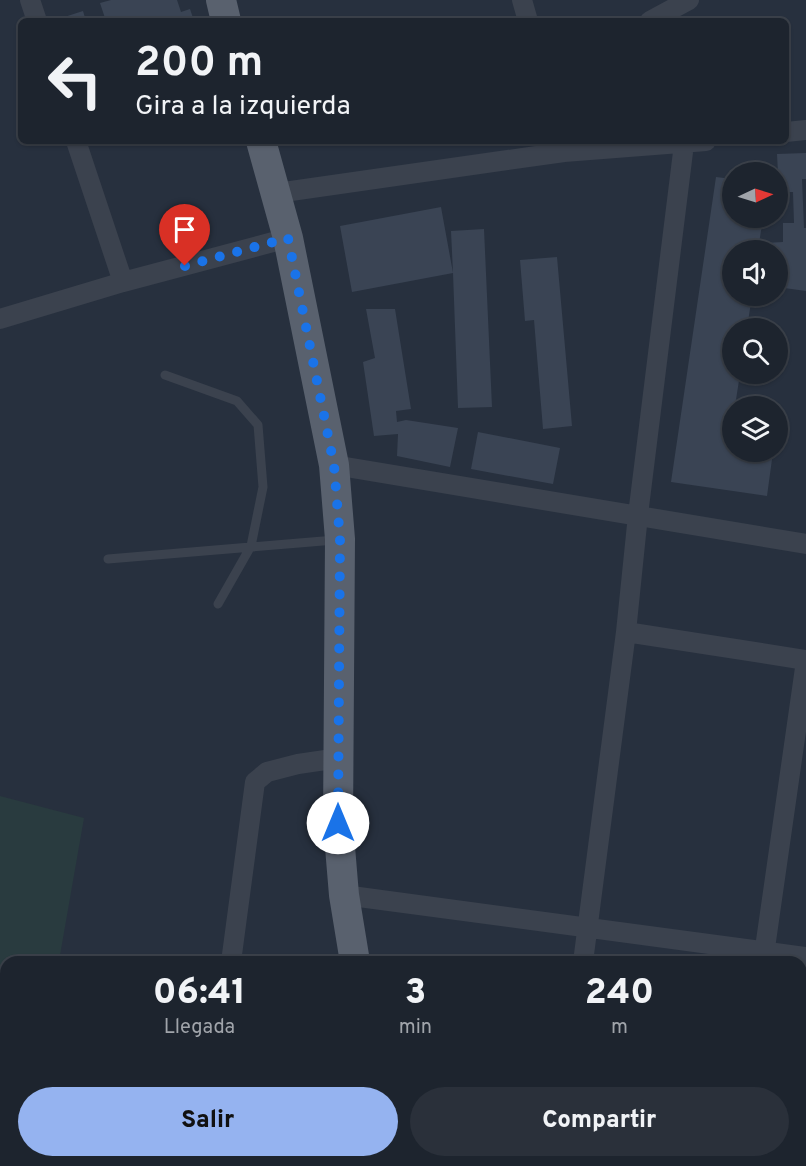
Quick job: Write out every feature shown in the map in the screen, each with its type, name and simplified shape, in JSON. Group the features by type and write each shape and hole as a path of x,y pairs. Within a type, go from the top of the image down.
{"main road":[{"path":"221,0 225,18"},
{"path":"262,144 288,238 334,465 340,539 338,823 344,895 354,956"}],"street":[{"path":"30,0 36,18"},
{"path":"522,0 527,18"},
{"path":"656,18 689,0"},
{"path":"789,132 806,130"},
{"path":"77,144 123,282"},
{"path":"277,193 562,146 684,144 638,515 626,632 584,956"},
{"path":"0,319 123,282 288,238"},
{"path":"334,465 806,544"},
{"path":"626,632 806,660 764,956"},
{"path":"232,956 255,782 267,772 298,764 339,758"},
{"path":"344,895 587,928 758,956"}],"lane":[{"path":"165,375 237,401 258,425 262,488 251,546 218,604"},
{"path":"108,559 340,539"}],"shaded area":[{"path":"0,796 84,818 60,956 0,956"}],"building":[{"path":"111,0 177,0 181,12 190,9 193,18 105,18 100,3"},
{"path":"83,11 85,18 61,18"},
{"path":"806,153 806,179 802,179 804,228 806,228 806,291 788,289 788,240 783,240 783,228 788,228 788,223 794,223 793,192 788,192 788,162 777,162 777,154"},
{"path":"716,177 722,178 722,228 761,228 760,240 722,240 722,306 750,306 749,318 722,318 722,384 738,384 737,396 722,396 722,462 772,462 767,496 671,482"},
{"path":"441,207 453,273 352,292 340,226"},
{"path":"484,229 492,407 458,408 451,231"},
{"path":"557,257 572,426 543,429 534,320 525,321 520,260"},
{"path":"366,309 395,309 411,409 396,411 397,422 406,420 458,428 450,467 397,456 398,434 374,436 363,362 375,358"},
{"path":"478,432 560,448 553,484 471,469"}],"route":[{"path":"185,266 288,238 334,465 340,539 338,823"}]}
